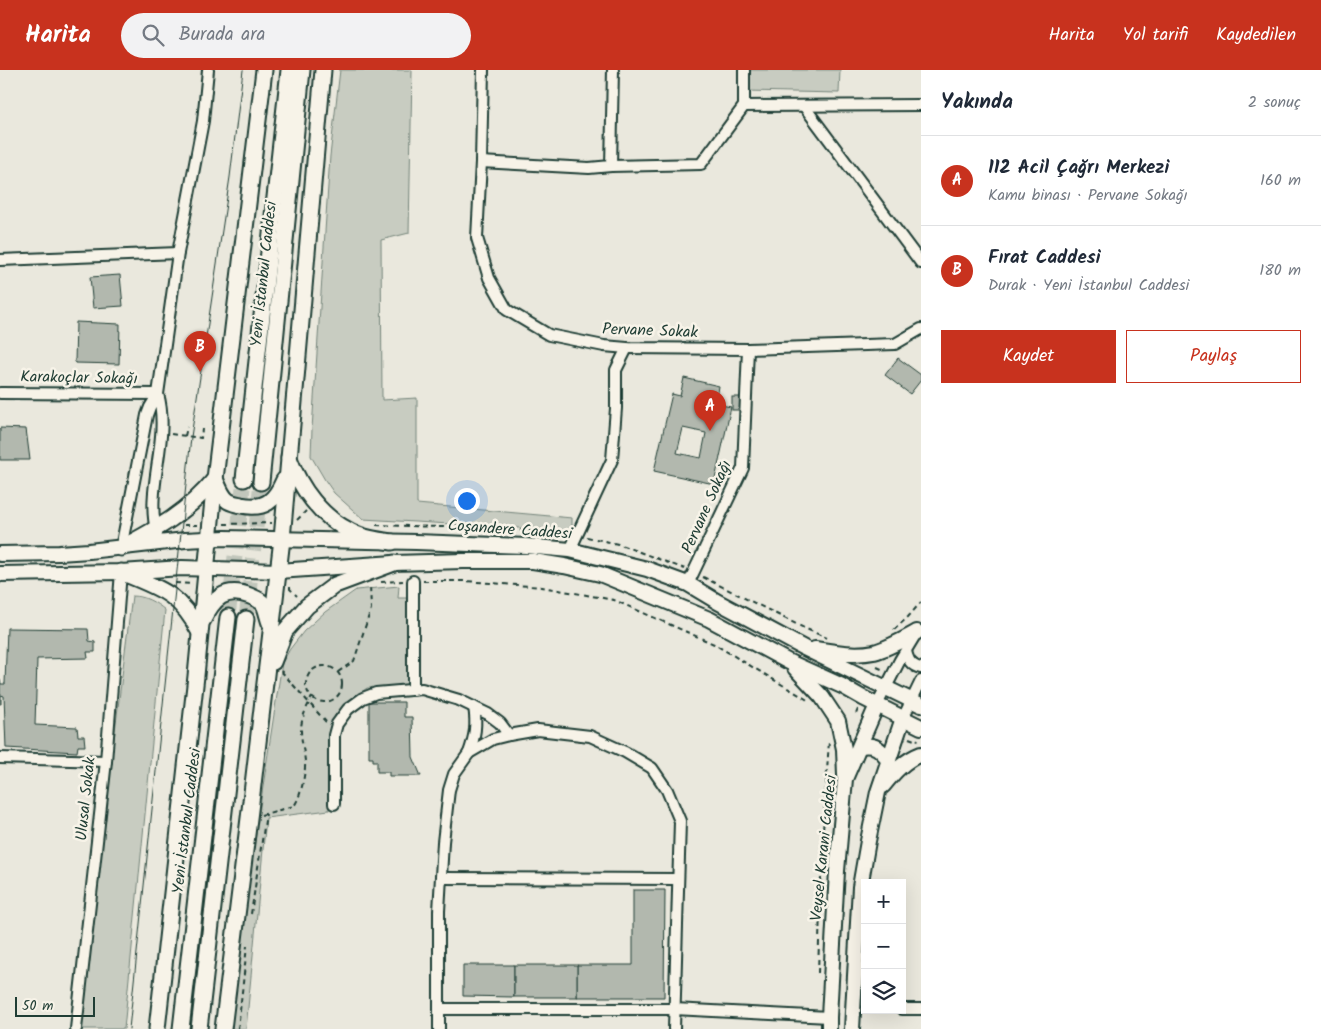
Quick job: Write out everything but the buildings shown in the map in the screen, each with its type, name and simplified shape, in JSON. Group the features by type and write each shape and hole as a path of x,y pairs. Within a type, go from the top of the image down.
{"highway":[{"path":"157,1029 196,676 215,479 264,70"},
{"name":"Yeni İstanbul Caddesi","path":"244,479 289,70"},
{"name":"Yeni İstanbul Caddesi","path":"261,482 302,70"},
{"path":"223,1029 271,629 284,571 282,539 288,457 323,70"},
{"path":"288,457 307,493 331,519 350,531 373,539 392,542"},
{"path":"215,479 227,500 238,505 254,507 262,506 274,498 287,476"},
{"path":"120,548 157,536 193,503 215,479"},
{"path":"265,685 285,631 307,606 335,585 394,562"},
{"path":"120,572 174,597 200,628"},
{"path":"200,628 209,607 217,598 225,593 236,592 256,598 265,605 271,629"},
{"name":"Yeni İstanbul Caddesi","path":"181,1029 228,617"},
{"path":"199,1029 246,619"}],"main road":[{"name":"Coşandere Caddesi","path":"157,536 210,531 282,539 526,546 570,550 647,569 688,584 804,648 916,703"},
{"path":"0,554 59,553 120,548"},
{"name":"Coşandere Caddesi","path":"0,574 120,572 177,568 284,571 394,562 463,561 533,562 564,566 600,574 709,619 789,662 842,686 921,727"},
{"path":"804,648 846,654 874,652 894,644 919,630"},
{"path":"789,662 822,697 839,725 844,749 845,779"},
{"name":"Veysel Karani Caddesi","path":"829,1023 837,870 845,779 877,705"},
{"path":"852,1029 859,1008 860,887 878,792 904,718"},
{"path":"860,746 872,745 877,747 889,760"},
{"path":"878,792 902,764 921,754"}],"street":[{"path":"120,548 147,414 158,394 178,253 202,121 208,70"},
{"name":"Pervane Sokak","path":"483,70 477,238 489,278 507,310 549,335 604,346 627,348 748,349 895,344 921,329"},
{"path":"612,166 613,70"},
{"path":"481,162 589,168 701,164 744,106 744,70"},
{"path":"744,106 921,105"},
{"path":"804,106 921,263"},
{"path":"0,260 178,253"},
{"path":"570,550 612,460 616,408 616,370 627,348"},
{"name":"Pervane Sokağı","path":"688,584 744,468 748,349"},
{"name":"Karakoçlar Sokağı","path":"0,392 158,394"},
{"path":"157,536 154,521 155,492 162,433 162,407 158,394"},
{"name":"Ulusal Sokak","path":"76,1029 106,761 120,572"},
{"path":"412,690 413,581"},
{"name":"Veysel Karani Caddesi","path":"877,705 919,630"},
{"path":"906,651 910,662 914,666 921,668"},
{"path":"904,718 916,703 921,681"},
{"path":"334,804 334,735 337,724 348,709 363,698 376,693 422,689 434,692 459,700 488,714 500,723 509,735"},
{"path":"439,1029 439,911 443,842 449,790 454,774 469,753 475,737 474,707"},
{"path":"469,753 493,740 538,730 590,736 625,752 652,768 667,790 680,821 674,1029"},
{"path":"0,758 106,761"},
{"path":"441,878 677,879"},
{"path":"439,1009 674,1009 829,1023"},
{"path":"906,1009 921,1010"}],"path":[{"path":"186,436 187,427"},
{"path":"162,433 201,438 202,429"},
{"path":"182,525 210,531 296,522 315,503"},
{"path":"284,571 290,589 307,606"},
{"path":"338,672 354,661 371,608 370,583 465,581 542,587 614,600 714,644 806,699 811,704"},
{"path":"892,633 921,602"},
{"path":"276,666 326,721 334,735"},
{"path":"323,666 338,672 342,684 341,690 334,700 322,702 312,697 306,686 306,680 313,670 323,666"},
{"path":"255,816 294,806 297,802 305,762 300,729 303,715 312,697"},
{"path":"818,975 822,846 829,742 827,734"},
{"path":"250,921 266,814"},
{"path":"238,1029 248,940"}],"shaded area":[{"path":"340,70 412,70 409,233 381,240 382,400 417,398 417,504 572,518 572,531 363,519 334,493 311,456 330,156"},
{"path":"747,70 840,70 839,93 747,91"},
{"path":"399,586 398,598 410,598 410,690 367,688 335,715 331,733 329,810 266,818 246,1029 231,1029 248,892 282,663 304,631 325,612 356,590"},
{"path":"132,596 150,600 165,610 124,1029 82,1029 106,803"}],"tunnel":[{"path":"228,617 244,479"},
{"path":"246,619 261,482"}],"tram line":[{"path":"129,1029 191,437 230,177 243,70"}],"place":[{"name":"Fırat Caddesi","path":"200,372"},
{"name":"112 Acil Çağrı Merkezi","path":"710,431"}]}
